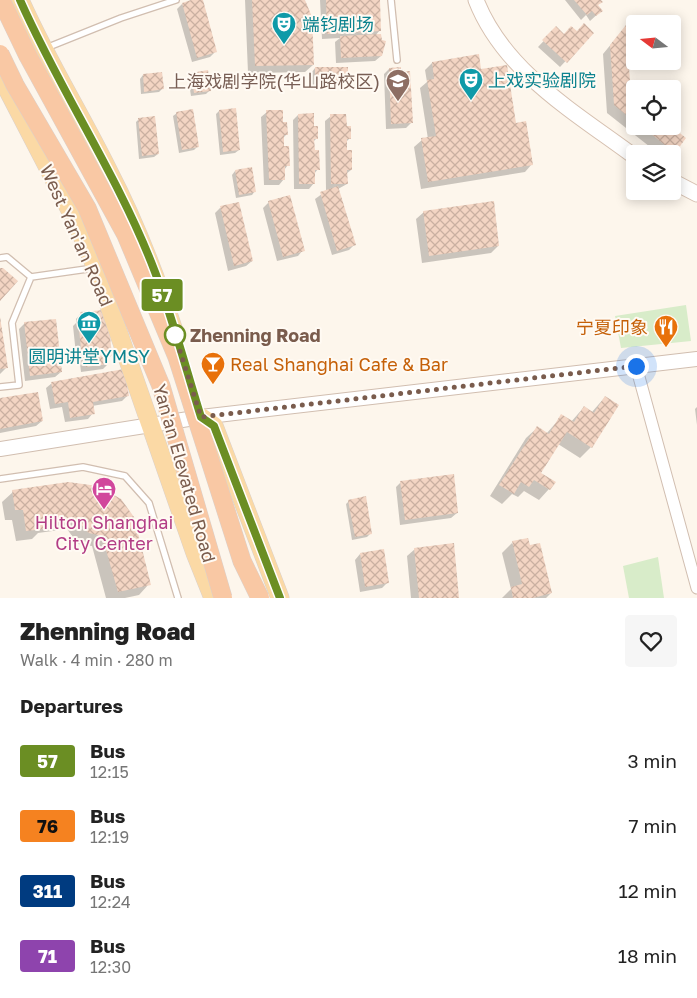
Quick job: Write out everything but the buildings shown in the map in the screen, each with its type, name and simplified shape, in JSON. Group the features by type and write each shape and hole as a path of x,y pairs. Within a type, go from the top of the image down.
{"highway":[{"name":"Yan'an Elevated Road","path":"1,0 28,56 126,234 177,356 242,561 260,598"},
{"name":"Yan'an Elevated Road","path":"0,54 15,85 88,208 161,386 223,598"}],"main road":[{"path":"20,0 42,50 109,172 155,272 256,598"},
{"path":"476,0 485,23 528,77 626,150"},
{"name":"West Yan'an Road","path":"0,75 74,218 96,268 213,598"},
{"path":"681,186 697,194"},
{"path":"201,417 214,426 280,598"}],"street":[{"path":"0,449 201,417 697,359"},
{"path":"636,366 697,588"}],"lane":[{"path":"42,50 121,18 176,0"},
{"path":"391,0 397,60"},
{"path":"0,258 7,257 31,277 96,268"},
{"path":"0,387 19,385 12,323 31,277"},
{"path":"0,479 83,467 125,476 149,503 178,598"}],"green space":[{"path":"686,305 691,341 621,348 615,316"},
{"path":"658,557 664,598 629,598 623,566"}],"bus line":[{"name":"57","path":"20,0 42,50 109,172 155,272 201,417 214,426 255,538 280,598"}],"place":[{"name":"端钧剧场","path":"284,45"},
{"name":"上戏实验剧院","path":"471,101"},
{"name":"上海戏剧学院(华山路校区)","path":"398,102"},
{"name":"Zhenning Road","path":"175,335"},
{"name":"圆明讲堂YMSY","path":"89,344"},
{"name":"宁夏印象","path":"666,348"},
{"name":"Real Shanghai Cafe & Bar","path":"213,385"},
{"name":"Hilton Shanghai City Center","path":"104,510"}],"route":[{"path":"175,335 172,326 201,417 636,366"}]}
